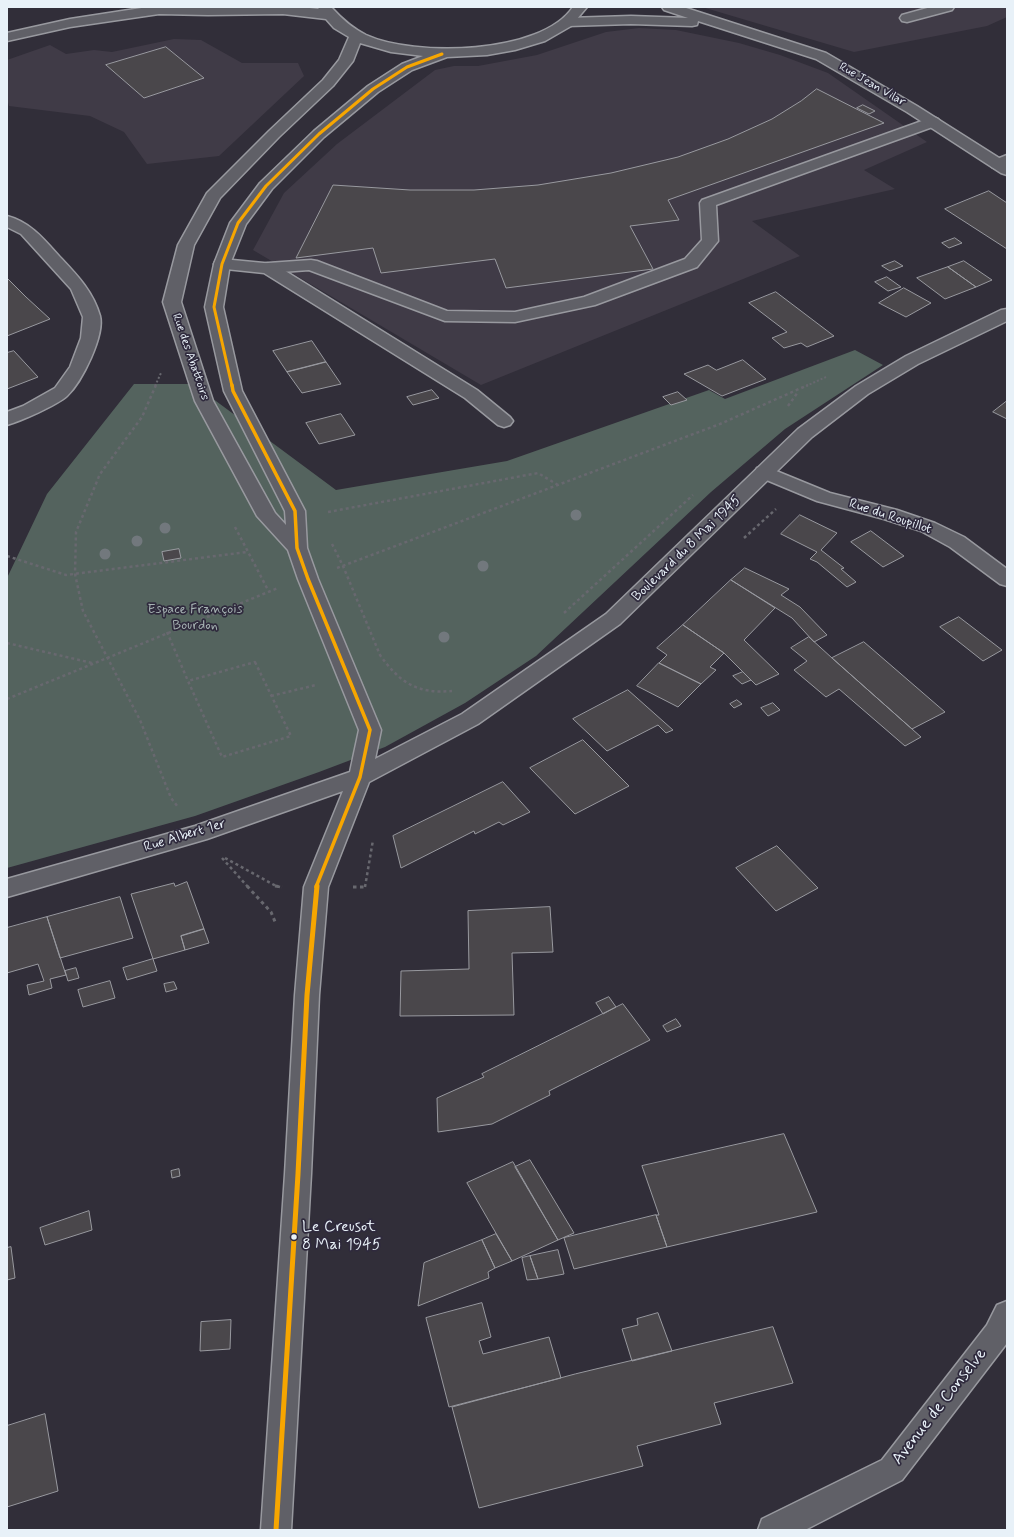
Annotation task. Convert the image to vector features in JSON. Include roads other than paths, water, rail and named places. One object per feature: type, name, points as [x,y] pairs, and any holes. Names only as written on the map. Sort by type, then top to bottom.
[{"type":"main road","points":[[7,37],[70,23],[169,8],[208,11],[271,9],[312,12],[326,11],[332,20],[356,36],[397,49],[442,54],[497,50],[537,40],[568,22],[580,7]]},
{"type":"main road","points":[[669,7],[725,24]]},
{"type":"main road","points":[[907,18],[947,7]]},
{"type":"main road","points":[[568,22],[631,20],[725,24]]},
{"type":"main road","name":"Rue Jean Vilar","points":[[725,24],[821,56],[1004,164]]},
{"type":"main road","name":"Rue des Abattoirs","points":[[297,548],[267,516],[204,401],[177,322],[172,302],[186,245],[213,196],[274,134],[328,83],[346,61],[356,36]]},
{"type":"main road","points":[[276,1530],[298,1174],[307,994],[316,887],[360,777],[370,730],[308,579],[297,548],[295,511],[233,391],[214,307],[222,264],[238,223],[266,186],[319,134],[373,89],[407,67],[442,54]]},
{"type":"main road","points":[[222,264],[268,268],[311,264],[445,316],[515,317],[589,301],[691,263],[710,241],[708,203],[933,122]]},
{"type":"main road","points":[[7,221],[27,231],[79,287],[92,317],[90,338],[79,367],[61,392],[29,410],[7,418]]},
{"type":"main road","points":[[268,268],[471,394],[504,421]]},
{"type":"main road","name":"Boulevard du 8 Mai 1945","points":[[360,777],[470,719],[614,619],[805,433],[862,390],[912,360],[1007,314]]},
{"type":"main road","name":"Rue du Roupillot","points":[[764,472],[824,497],[890,514],[928,527],[957,542],[1007,579]]},
{"type":"main road","name":"Rue Albert 1er","points":[[7,888],[199,833],[360,777]]},
{"type":"main road","name":"Avenue de Conselve","points":[[774,1530],[892,1470],[998,1334],[1007,1314]]},
{"type":"place","name":"Le Creusot 8 Mai 1945","points":[[294,1237]]},
{"type":"park label","name":"Espace François Bourdon","points":[[195,618]]}]
